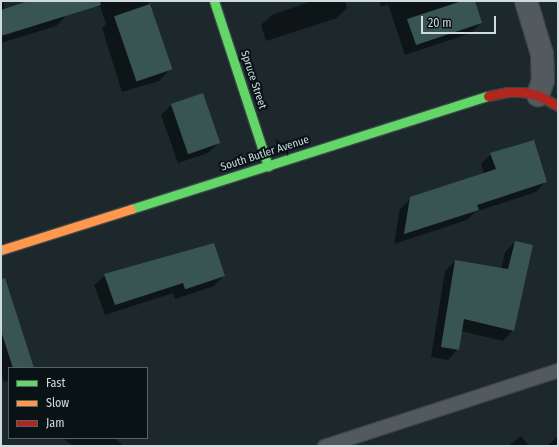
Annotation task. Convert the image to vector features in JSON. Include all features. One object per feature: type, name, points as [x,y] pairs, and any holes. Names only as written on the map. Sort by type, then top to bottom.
[{"type":"street","name":"Spruce Street","points":[[214,1],[268,166]]},
{"type":"street","points":[[526,1],[542,54],[543,80],[538,95],[558,106]]},
{"type":"street","name":"South Butler Avenue","points":[[1,250],[486,97],[507,92],[522,92],[538,95]]},
{"type":"lane","points":[[324,446],[558,370]]},
{"type":"building","points":[[28,1],[100,1],[101,5],[1,36],[1,10]]},
{"type":"building","points":[[462,1],[475,1],[482,23],[416,45],[407,19]]},
{"type":"building","points":[[150,4],[172,69],[137,82],[114,16]]},
{"type":"building","points":[[203,93],[220,143],[188,154],[171,104]]},
{"type":"building","points":[[534,140],[547,182],[477,205],[479,210],[404,234],[410,197],[496,169],[490,153]]},
{"type":"building","points":[[515,241],[533,245],[514,331],[464,319],[459,350],[441,347],[455,260],[508,269]]},
{"type":"building","points":[[214,243],[225,276],[186,289],[183,283],[115,305],[104,274]]},
{"type":"building","points":[[5,278],[34,367],[13,367],[1,331],[1,279]]},
{"type":"traffic: fast","points":[[214,1],[268,166]]},
{"type":"traffic: fast","points":[[131,209],[488,96]]},
{"type":"traffic: slow","points":[[1,250],[131,209]]},
{"type":"traffic: jam","points":[[488,96],[507,92],[522,92],[538,95],[558,106]]}]
